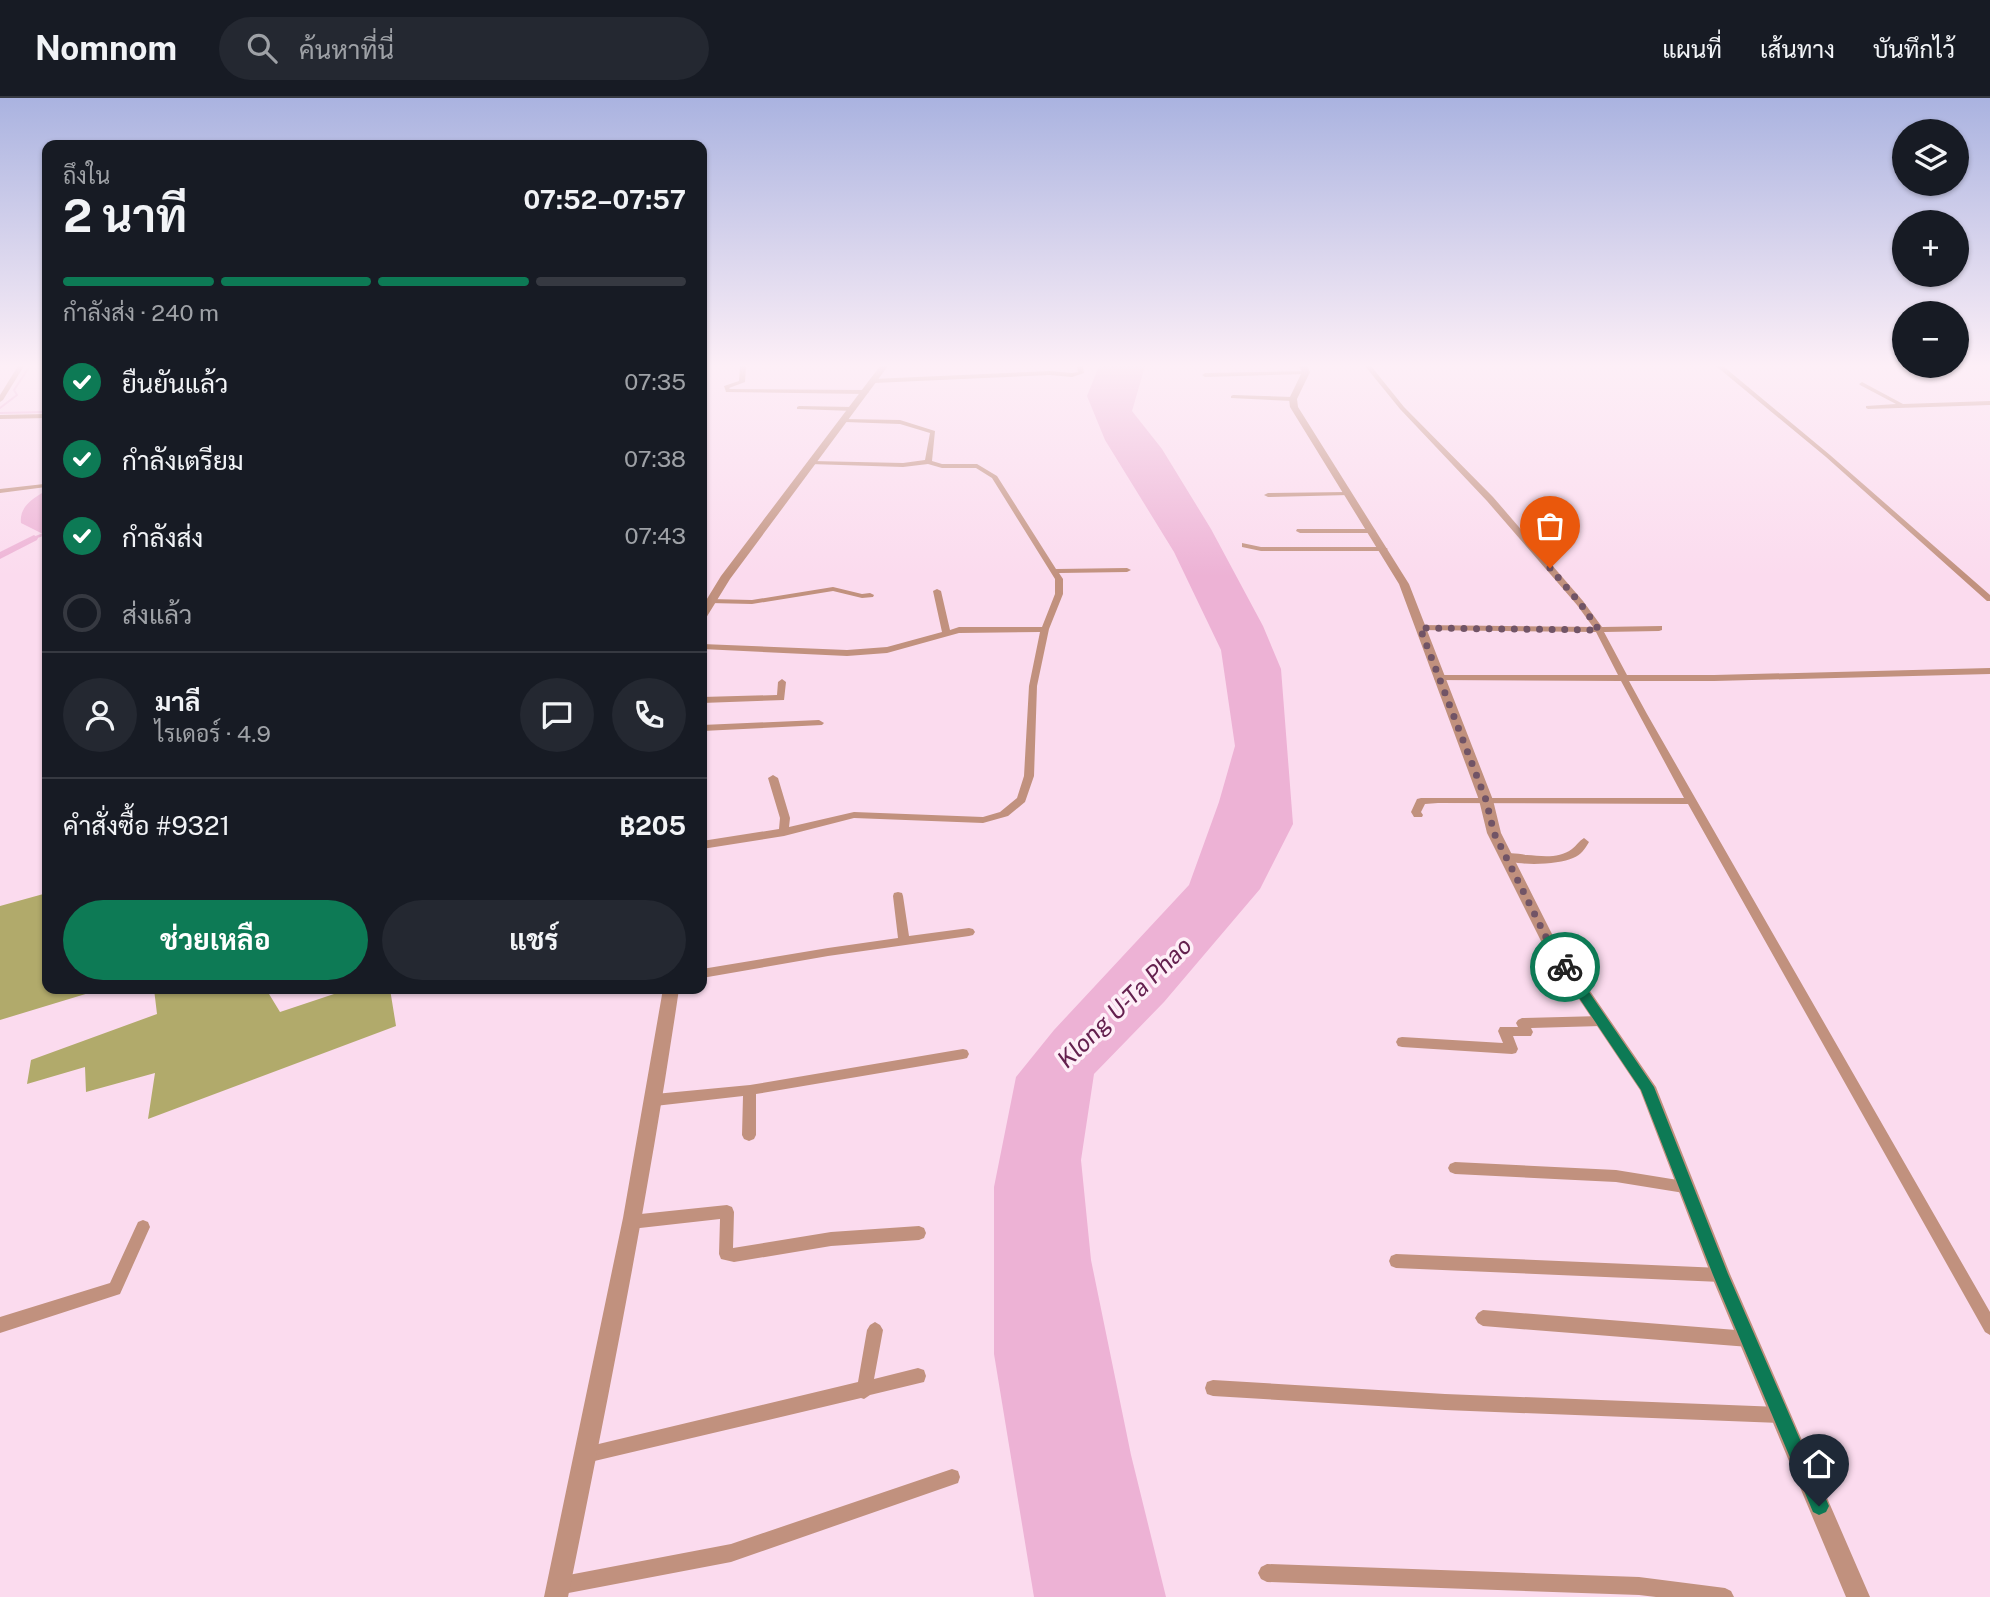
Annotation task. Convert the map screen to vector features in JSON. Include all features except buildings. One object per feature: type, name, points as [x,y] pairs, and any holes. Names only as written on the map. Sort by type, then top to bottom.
[{"type":"street","points":[[707,607],[832,436]]},
{"type":"street","points":[[928,462],[932,436]]},
{"type":"street","points":[[1311,436],[1404,584],[1486,800],[1494,833],[1549,943],[1647,1087],[1684,1186],[1858,1597]]},
{"type":"street","points":[[1429,436],[1490,499],[1580,603],[1599,630],[1692,801],[1990,1327]]},
{"type":"street","points":[[1802,436],[1990,599]]},
{"type":"street","points":[[707,844],[854,815],[974,821],[1004,814],[1021,800],[1029,776],[1033,686],[1045,629],[1059,594],[1059,579],[995,477],[977,467],[942,466],[928,462],[904,465],[811,463]]},
{"type":"street","points":[[0,491],[42,486]]},
{"type":"street","points":[[1268,495],[1347,495]]},
{"type":"street","points":[[1300,531],[1372,531]]},
{"type":"street","points":[[1245,545],[1261,549],[1384,549]]},
{"type":"street","points":[[1055,571],[1127,570]]},
{"type":"street","points":[[710,601],[752,602],[833,589],[862,596],[870,595]]},
{"type":"street","points":[[937,591],[947,634]]},
{"type":"street","points":[[1420,628],[1659,628]]},
{"type":"street","points":[[707,647],[847,653],[887,650],[959,630],[1045,629]]},
{"type":"street","points":[[1438,678],[1624,679],[1990,671]]},
{"type":"street","points":[[707,700],[781,698],[782,682]]},
{"type":"street","points":[[707,728],[819,723]]},
{"type":"street","points":[[773,778],[785,818],[784,831]]},
{"type":"street","points":[[1418,816],[1416,812],[1420,801],[1692,801]]},
{"type":"street","points":[[1505,857],[1569,857],[1580,851],[1584,842]]},
{"type":"street","points":[[898,896],[904,941]]},
{"type":"street","points":[[707,973],[969,932]]},
{"type":"street","points":[[670,994],[631,1222],[557,1591],[731,1553],[952,1477]]},
{"type":"street","points":[[1402,1042],[1512,1048],[1504,1031],[1527,1031],[1522,1023],[1601,1021]]},
{"type":"street","points":[[654,1100],[750,1090],[963,1054]]},
{"type":"street","points":[[749,1135],[750,1090]]},
{"type":"street","points":[[1455,1168],[1616,1176],[1684,1186]]},
{"type":"street","points":[[631,1222],[727,1212],[724,1248],[726,1254],[734,1255],[831,1239],[919,1233]]},
{"type":"street","points":[[0,1325],[116,1289],[143,1227]]},
{"type":"street","points":[[1396,1261],[1721,1275]]},
{"type":"street","points":[[1483,1318],[1749,1339]]},
{"type":"street","points":[[864,1391],[875,1330]]},
{"type":"street","points":[[586,1455],[918,1376]]},
{"type":"street","points":[[1213,1388],[1445,1402],[1781,1415]]},
{"type":"street","points":[[1267,1573],[1639,1586],[1725,1597]]},
{"type":"shaded area","points":[[42,894],[42,994],[86,994],[0,1020],[0,906]]},
{"type":"shaded area","points":[[155,994],[269,994],[280,1012],[334,994],[391,994],[396,1026],[148,1119],[155,1073],[86,1092],[85,1067],[27,1084],[31,1060],[157,1014]]},
{"type":"water","name":"Klong U-Ta Phao","points":[[1103,436],[1152,436],[1211,529],[1263,626],[1281,669],[1293,824],[1260,889],[1164,1002],[1094,1074],[1081,1160],[1091,1260],[1131,1455],[1166,1597],[1034,1597],[994,1354],[994,1187],[1016,1077],[1054,1030],[1189,885],[1219,802],[1235,746],[1221,650],[1174,552]]},
{"type":"water","points":[[42,493],[42,534],[21,523],[22,512]]},
{"type":"waterway","points":[[34,538],[42,535]]},
{"type":"waterway","points":[[0,556],[34,538]]},
{"type":"way so far","points":[[1550,568],[1599,630],[1420,628],[1486,800],[1494,833],[1549,943],[1565,967]]},
{"type":"route","points":[[1565,967],[1647,1087],[1684,1186],[1819,1506]]}]
